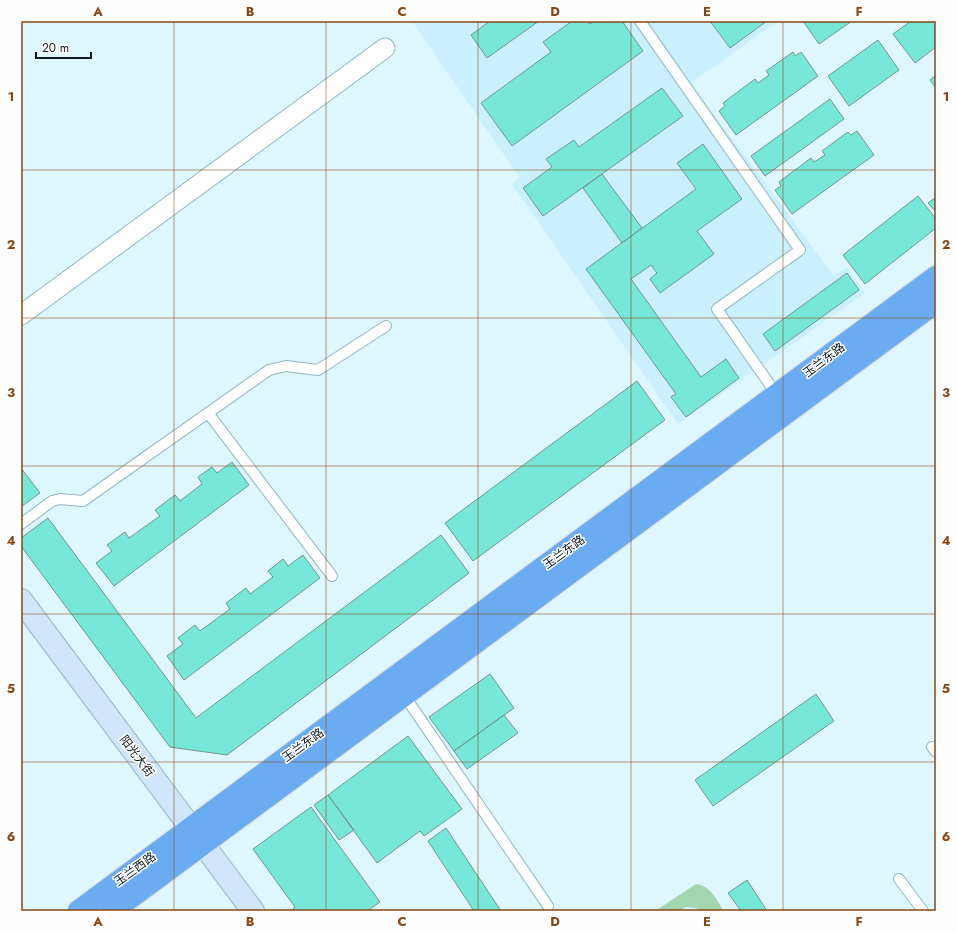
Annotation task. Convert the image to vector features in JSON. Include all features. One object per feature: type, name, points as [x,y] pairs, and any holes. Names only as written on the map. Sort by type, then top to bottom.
[{"type":"highway","name":"玉兰东路","points":[[197,836],[777,395],[936,277]]},
{"type":"highway","name":"玉兰东路","points":[[197,836],[404,695],[936,302]]},
{"type":"highway","name":"玉兰西路","points":[[79,911],[197,836]]},
{"type":"highway","name":"玉兰西路","points":[[112,911],[197,836]]},
{"type":"street","points":[[21,315],[385,48]]},
{"type":"street","name":"阳光大街","points":[[23,606],[253,911]]},
{"type":"lane","points":[[640,21],[800,250],[717,309],[777,395]]},
{"type":"lane","points":[[21,524],[52,501],[60,499],[83,501],[269,370],[286,366],[318,370],[386,326]]},
{"type":"lane","points":[[208,413],[332,576]]},
{"type":"lane","points":[[404,695],[548,906]]},
{"type":"lane","points":[[899,879],[923,911]]},
{"type":"shaded area","points":[[412,21],[778,21],[691,83],[834,276],[847,267],[865,293],[678,424],[512,184],[520,178]]},
{"type":"green space","points":[[696,884],[706,887],[716,898],[724,911],[704,911],[686,907],[680,911],[655,911]]},
{"type":"building","points":[[490,21],[539,21],[487,58],[471,35]]},
{"type":"building","points":[[572,21],[588,21],[590,24],[594,21],[622,21],[643,51],[512,146],[481,103],[551,52],[543,42]]},
{"type":"building","points":[[710,21],[767,21],[730,48]]},
{"type":"building","points":[[803,21],[852,21],[819,44]]},
{"type":"building","points":[[911,21],[934,21],[936,23],[936,47],[915,63],[893,34]]},
{"type":"building","points":[[878,40],[899,70],[849,106],[828,76]]},
{"type":"building","points":[[793,52],[795,56],[801,52],[818,76],[736,135],[719,111],[725,106],[723,103],[755,79],[758,83],[769,75],[766,71]]},
{"type":"building","points":[[936,75],[936,88],[930,80]]},
{"type":"building","points":[[662,88],[683,116],[543,216],[523,188],[552,167],[546,159],[574,140],[579,147]]},
{"type":"building","points":[[830,99],[844,119],[765,176],[751,156]]},
{"type":"building","points":[[857,131],[874,155],[792,214],[775,190],[781,186],[779,182],[811,158],[814,162],[825,155],[822,151],[848,132],[851,135]]},
{"type":"building","points":[[703,144],[742,199],[697,231],[714,254],[660,293],[650,279],[657,273],[651,265],[631,279],[701,377],[726,359],[739,378],[686,417],[671,397],[676,394],[586,269],[696,189],[677,163]]},
{"type":"building","points":[[602,174],[642,228],[622,243],[583,188]]},
{"type":"building","points":[[918,196],[936,219],[936,228],[865,284],[843,255]]},
{"type":"building","points":[[936,197],[936,212],[928,203]]},
{"type":"building","points":[[847,273],[859,290],[775,351],[763,334]]},
{"type":"building","points":[[637,381],[665,420],[473,561],[445,523]]},
{"type":"building","points":[[232,462],[249,485],[114,586],[96,563],[112,551],[107,545],[125,532],[129,538],[160,516],[155,510],[175,495],[180,501],[202,484],[198,477],[212,467],[217,473]]},
{"type":"building","points":[[21,468],[40,493],[21,507]]},
{"type":"building","points":[[48,518],[196,718],[441,535],[469,573],[227,755],[170,747],[21,546],[21,538]]},
{"type":"building","points":[[303,555],[320,578],[184,680],[167,656],[183,644],[178,638],[195,625],[200,631],[230,609],[226,603],[246,588],[250,594],[273,577],[268,571],[283,559],[288,566]]},
{"type":"building","points":[[490,674],[514,708],[454,751],[429,717]]},
{"type":"building","points":[[816,694],[834,721],[713,806],[695,780]]},
{"type":"building","points":[[504,715],[518,733],[467,769],[454,751]]},
{"type":"building","points":[[408,736],[462,809],[424,836],[420,831],[377,863],[328,795]]},
{"type":"building","points":[[328,795],[354,830],[339,840],[314,805]]},
{"type":"building","points":[[311,807],[380,902],[367,911],[291,911],[295,907],[253,849]]},
{"type":"building","points":[[446,828],[501,911],[474,911],[428,841]]},
{"type":"building","points":[[747,880],[767,911],[741,911],[728,893]]}]
